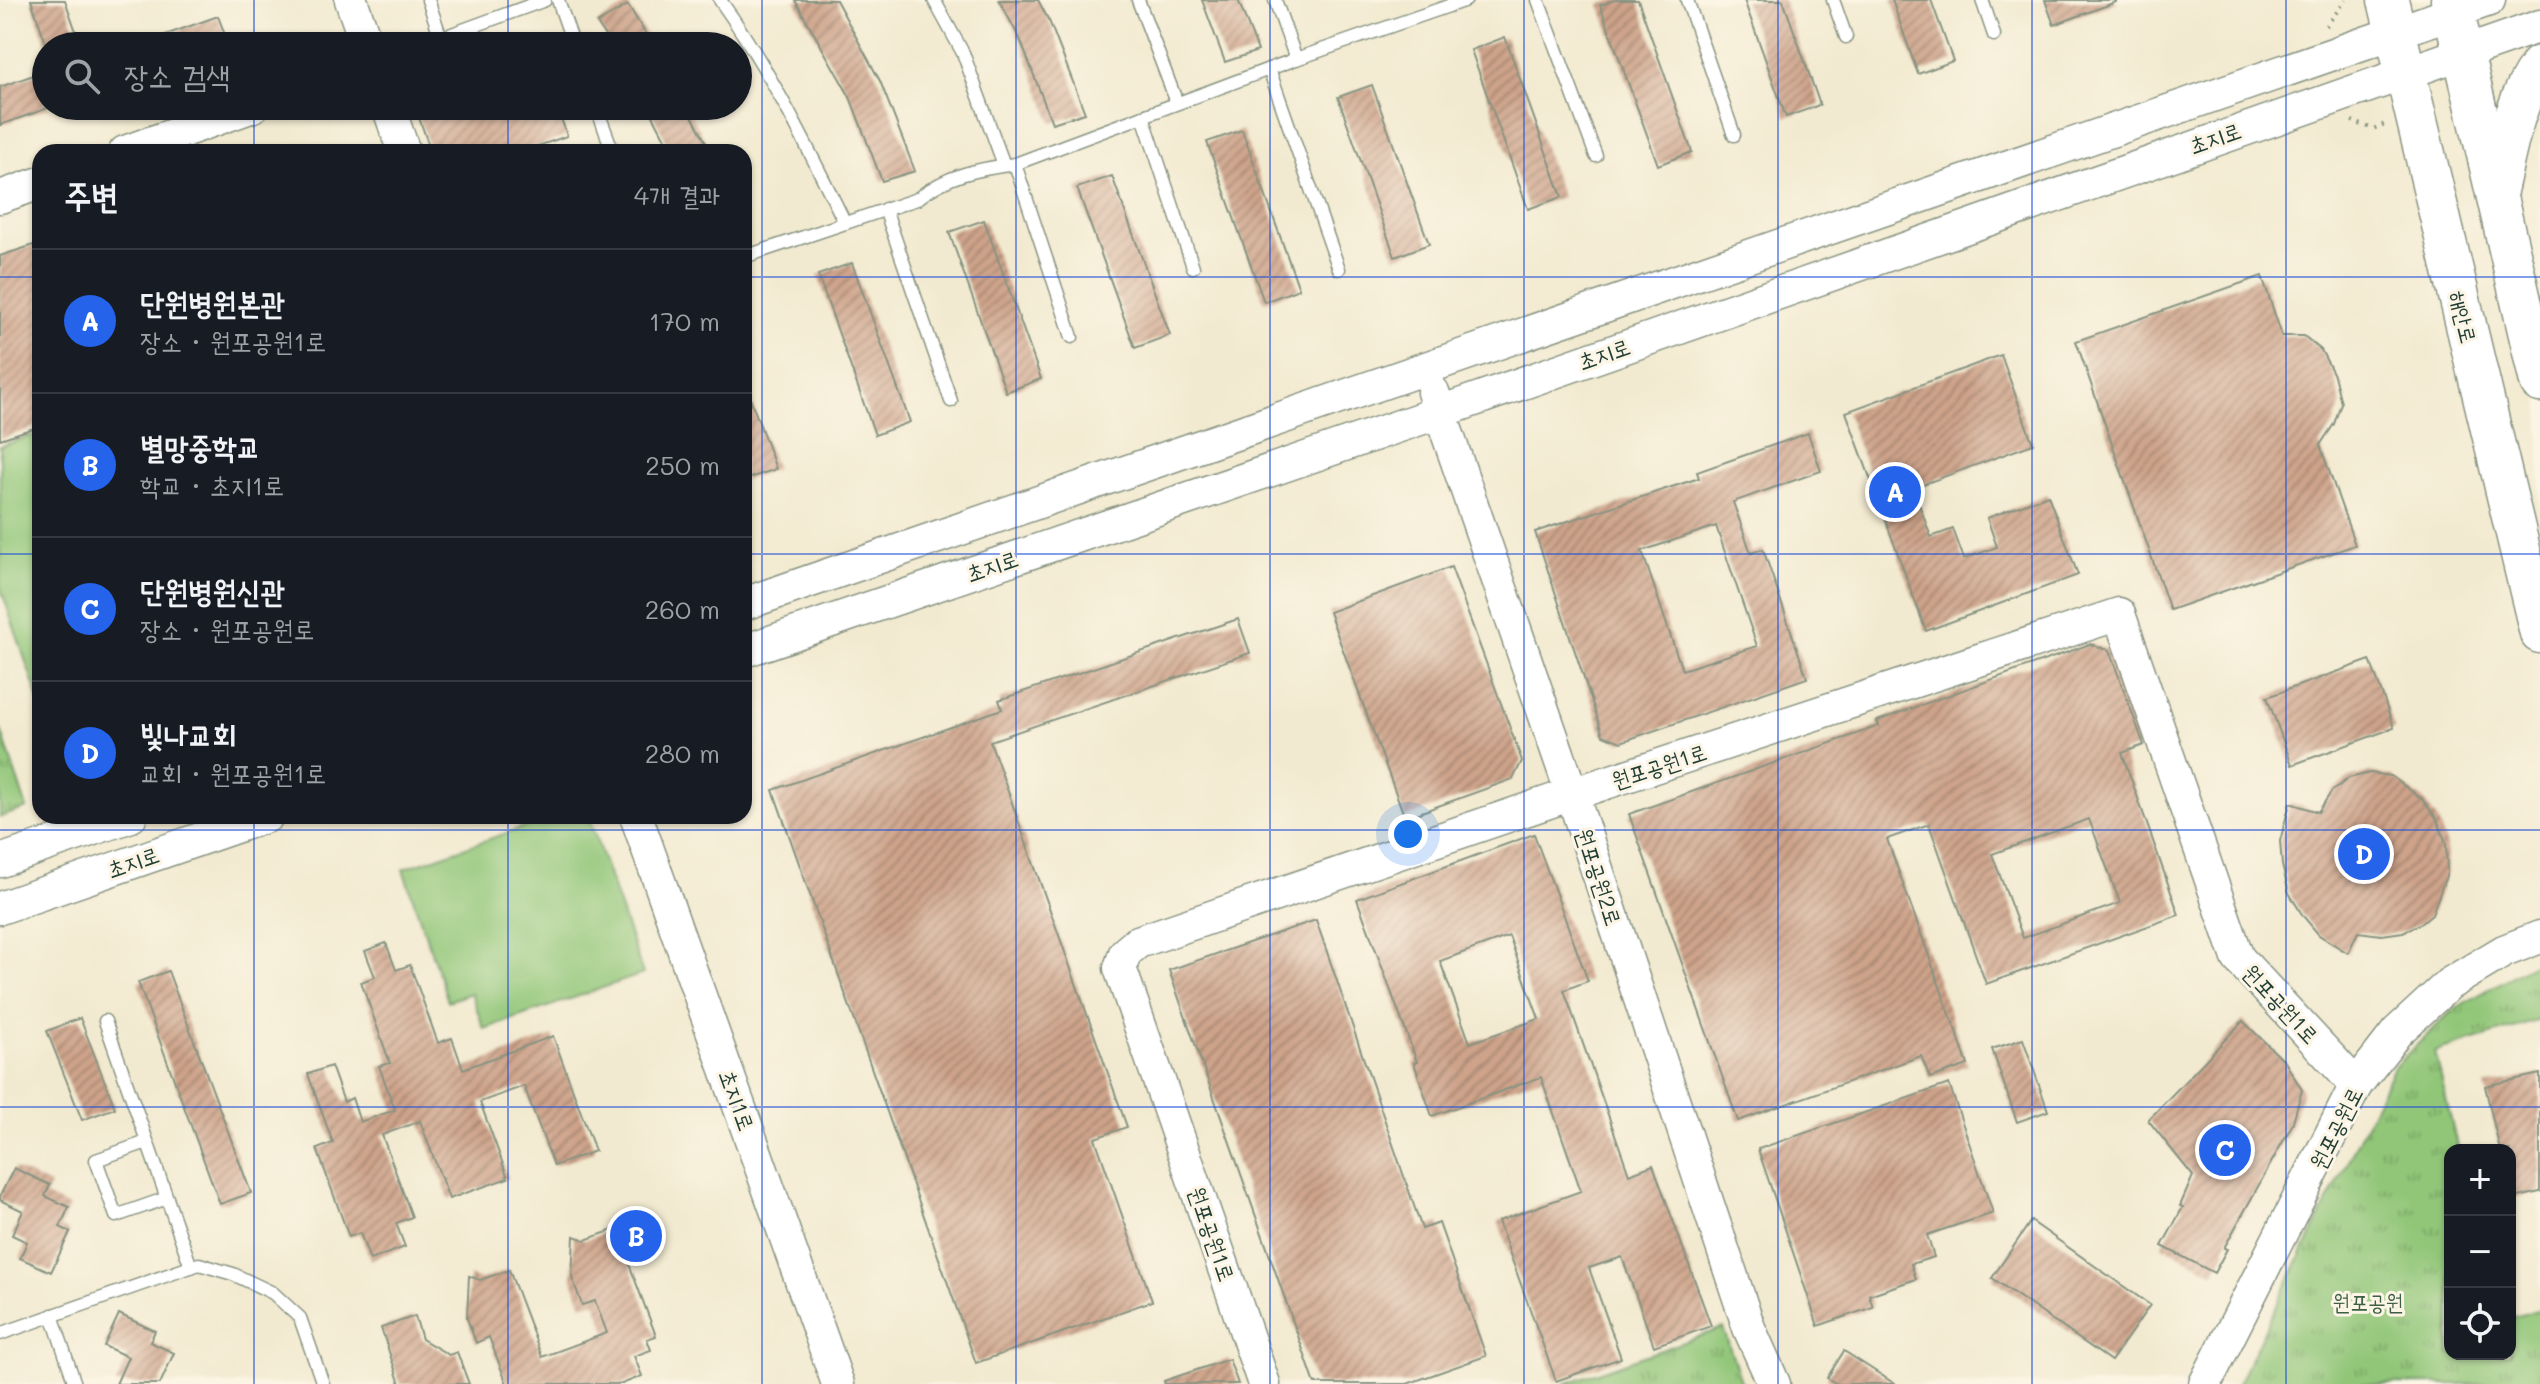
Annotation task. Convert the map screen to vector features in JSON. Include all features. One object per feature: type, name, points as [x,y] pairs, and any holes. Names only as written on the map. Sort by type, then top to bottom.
[{"type":"main road","points":[[2465,4],[2463,52],[2540,382]]},
{"type":"main road","name":"해안로","points":[[2392,15],[2540,633]]},
{"type":"main road","points":[[2496,194],[2517,107],[2526,84],[2540,66]]},
{"type":"street","points":[[351,0],[362,32]]},
{"type":"street","name":"초지로","points":[[752,601],[1425,370],[2392,15],[2465,4]]},
{"type":"street","name":"초지로","points":[[752,648],[1440,412],[2540,26]]},
{"type":"street","points":[[147,144],[214,120]]},
{"type":"street","points":[[393,120],[401,144]]},
{"type":"street","points":[[0,197],[32,186]]},
{"type":"street","name":"원포공원2로","points":[[1425,370],[1572,794],[1749,1328],[1774,1384]]},
{"type":"street","name":"원포공원1로","points":[[1264,1384],[1120,968],[1125,953],[1138,942],[1572,794],[2119,614],[2238,958],[2356,1085]]},
{"type":"street","name":"초지로","points":[[0,861],[108,824]]},
{"type":"street","name":"초지로","points":[[0,908],[244,824]]},
{"type":"street","name":"초지1로","points":[[639,824],[838,1384]]},
{"type":"street","name":"원포공원로","points":[[2205,1384],[2356,1085],[2397,1032],[2449,984],[2504,951],[2540,937]]},
{"type":"lane","points":[[428,0],[439,32]]},
{"type":"lane","points":[[457,32],[545,0]]},
{"type":"lane","points":[[558,0],[569,32]]},
{"type":"lane","points":[[720,0],[741,32]]},
{"type":"lane","points":[[934,0],[963,53],[1009,165],[1072,337]]},
{"type":"lane","points":[[1138,0],[1177,103]]},
{"type":"lane","points":[[1275,0],[1296,59]]},
{"type":"lane","points":[[1538,0],[1596,156]]},
{"type":"lane","points":[[1687,0],[1734,135]]},
{"type":"lane","points":[[1833,0],[1846,37]]},
{"type":"lane","points":[[1982,0],[1994,35]]},
{"type":"lane","points":[[752,254],[917,199],[930,187],[953,176],[980,168],[1009,165],[1462,1]]},
{"type":"lane","points":[[752,49],[799,128],[845,223]]},
{"type":"lane","points":[[1269,69],[1339,269]]},
{"type":"lane","points":[[1143,116],[1193,267]]},
{"type":"lane","points":[[601,120],[610,144]]},
{"type":"lane","points":[[885,209],[951,401]]},
{"type":"lane","points":[[105,1021],[191,1267]]},
{"type":"lane","points":[[147,1142],[96,1160],[116,1216],[167,1198]]},
{"type":"lane","points":[[0,1334],[199,1264],[233,1274],[273,1293],[300,1318],[323,1384]]},
{"type":"lane","points":[[52,1315],[75,1384]]},
{"type":"green space","points":[[32,436],[32,680],[0,586],[0,446]]},
{"type":"green space","points":[[0,727],[27,808],[0,817]]},
{"type":"green space","points":[[532,824],[591,824],[643,974],[484,1029],[471,993],[448,1001],[403,869]]},
{"type":"green space","name":"원포공원","points":[[2540,962],[2540,1020],[2435,1052],[2457,1144],[2444,1144],[2444,1360],[2516,1360],[2516,1316],[2540,1309],[2540,1384],[2238,1384],[2394,1067],[2454,1009]]},
{"type":"green space","points":[[1723,1328],[1742,1384],[1564,1384]]},
{"type":"building","points":[[31,0],[65,0],[76,32],[42,32]]},
{"type":"building","points":[[795,0],[836,0],[880,81],[915,171],[882,181],[850,97]]},
{"type":"building","points":[[999,0],[1038,0],[1085,113],[1052,123],[1020,39]]},
{"type":"building","points":[[1202,0],[1238,0],[1258,51],[1225,62]]},
{"type":"building","points":[[1614,0],[1638,0],[1692,152],[1658,165],[1600,5]]},
{"type":"building","points":[[1744,0],[1783,0],[1820,105],[1786,117]]},
{"type":"building","points":[[1892,0],[1931,0],[1953,61],[1918,74]]},
{"type":"building","points":[[2045,0],[2116,0],[2116,2],[2054,25]]},
{"type":"building","points":[[628,5],[644,32],[602,32],[597,23]]},
{"type":"building","points":[[218,16],[224,32],[173,32]]},
{"type":"building","points":[[1505,37],[1562,197],[1528,209],[1471,50]]},
{"type":"building","points":[[32,76],[32,114],[0,125],[0,87]]},
{"type":"building","points":[[1372,85],[1429,244],[1395,257],[1338,97]]},
{"type":"building","points":[[420,120],[562,120],[567,136],[544,144],[428,144]]},
{"type":"building","points":[[655,120],[694,120],[707,144],[668,144]]},
{"type":"building","points":[[1242,130],[1299,289],[1264,302],[1207,142]]},
{"type":"building","points":[[1112,176],[1170,335],[1135,348],[1077,188]]},
{"type":"building","points":[[984,220],[1041,379],[1006,392],[949,232]]},
{"type":"building","points":[[32,246],[32,429],[0,439],[0,256]]},
{"type":"building","points":[[852,263],[910,422],[875,435],[818,275]]},
{"type":"building","points":[[2262,276],[2282,336],[2304,336],[2321,350],[2334,375],[2341,403],[2334,424],[2320,445],[2355,545],[2170,610],[2076,341]]},
{"type":"building","points":[[2001,355],[2033,444],[1913,488],[1931,537],[1953,529],[1964,559],[1997,547],[1987,518],[2048,495],[2078,575],[1926,631],[1846,412]]},
{"type":"building","points":[[752,403],[776,469],[752,477]]},
{"type":"building","points":[[1808,433],[1821,471],[1733,502],[1751,553],[1763,549],[1807,678],[1621,742],[1603,735],[1535,532],[1699,478],[1697,472]],"holes":[[[1716,526],[1757,646],[1682,670],[1642,551]]]},
{"type":"building","points":[[1451,567],[1522,761],[1513,779],[1405,818],[1329,612]]},
{"type":"building","points":[[1238,619],[1250,653],[990,741],[1127,1127],[1095,1138],[1152,1301],[976,1363],[773,790],[1002,709],[999,700]]},
{"type":"building","points":[[2090,644],[2109,650],[2144,745],[2122,753],[2179,915],[1986,984],[1929,824],[1887,839],[1968,1065],[1930,1078],[1921,1056],[1738,1121],[1629,814],[1879,726],[1877,721]],"holes":[[[2089,819],[2120,903],[2023,938],[1992,854]]]},
{"type":"building","points":[[2370,660],[2394,728],[2292,765],[2267,697]]},
{"type":"building","points":[[2370,773],[2391,776],[2422,799],[2437,819],[2446,843],[2447,873],[2432,914],[2420,924],[2403,932],[2382,935],[2358,932],[2348,953],[2319,935],[2289,893],[2280,841],[2290,803],[2318,812],[2332,791],[2349,778]]},
{"type":"building","points":[[1534,834],[1588,981],[1564,990],[1629,1174],[1653,1165],[1711,1326],[1654,1346],[1622,1257],[1589,1268],[1621,1358],[1556,1381],[1498,1221],[1581,1191],[1541,1077],[1432,1116],[1414,1063],[1417,1062],[1357,899]],"holes":[[[1509,936],[1539,1019],[1470,1043],[1440,961]]]},
{"type":"building","points":[[1316,920],[1422,1229],[1439,1223],[1486,1356],[1407,1384],[1315,1384],[1169,970]]},
{"type":"building","points":[[386,943],[396,970],[410,965],[438,1043],[452,1038],[463,1069],[553,1036],[595,1151],[554,1166],[524,1086],[480,1102],[508,1178],[449,1199],[420,1121],[382,1135],[412,1217],[396,1223],[405,1247],[370,1260],[360,1233],[349,1237],[317,1149],[333,1143],[308,1074],[331,1066],[344,1102],[352,1098],[360,1122],[395,1110],[379,1066],[390,1063],[361,982],[375,977],[365,951]]},
{"type":"building","points":[[168,971],[251,1193],[220,1204],[138,982]]},
{"type":"building","points":[[80,1018],[115,1108],[82,1120],[47,1031]]},
{"type":"building","points":[[2243,1021],[2285,1062],[2302,1090],[2292,1125],[2224,1248],[2227,1249],[2214,1273],[2162,1246],[2183,1207],[2180,1206],[2193,1176],[2148,1120]]},
{"type":"building","points":[[2023,1039],[2048,1111],[2017,1122],[1992,1049]]},
{"type":"building","points":[[2540,1074],[2540,1192],[2516,1198],[2516,1144],[2499,1144],[2485,1086]]},
{"type":"building","points":[[1949,1084],[1993,1213],[1927,1235],[1934,1257],[1911,1264],[1916,1279],[1869,1295],[1873,1307],[1818,1326],[1758,1149]]},
{"type":"building","points":[[14,1168],[50,1185],[45,1196],[69,1207],[60,1227],[70,1232],[51,1272],[20,1258],[27,1242],[12,1235],[23,1211],[0,1200]]},
{"type":"building","points":[[2031,1221],[2150,1305],[2111,1361],[1992,1278]]},
{"type":"building","points":[[616,1229],[656,1336],[647,1339],[651,1350],[634,1356],[642,1376],[622,1384],[507,1384],[489,1337],[476,1343],[467,1318],[469,1276],[480,1280],[509,1270],[542,1357],[607,1333],[595,1301],[582,1305],[572,1277],[574,1236],[585,1240]]},
{"type":"building","points":[[119,1314],[155,1331],[150,1342],[174,1353],[160,1384],[116,1384],[128,1357],[104,1346]]},
{"type":"building","points":[[415,1316],[422,1339],[449,1355],[457,1352],[469,1384],[400,1384],[381,1328]]},
{"type":"building","points":[[1844,1351],[1895,1384],[1837,1384],[1827,1378]]},
{"type":"building","points":[[1229,1359],[1238,1384],[1165,1384],[1164,1381]]},
{"type":"place","name":"단원병원본관","points":[[1895,492]]},
{"type":"place","name":"빛나교회","points":[[2364,854]]},
{"type":"place","name":"단원병원신관","points":[[2225,1150]]},
{"type":"place","name":"별망중학교","points":[[636,1236]]}]
